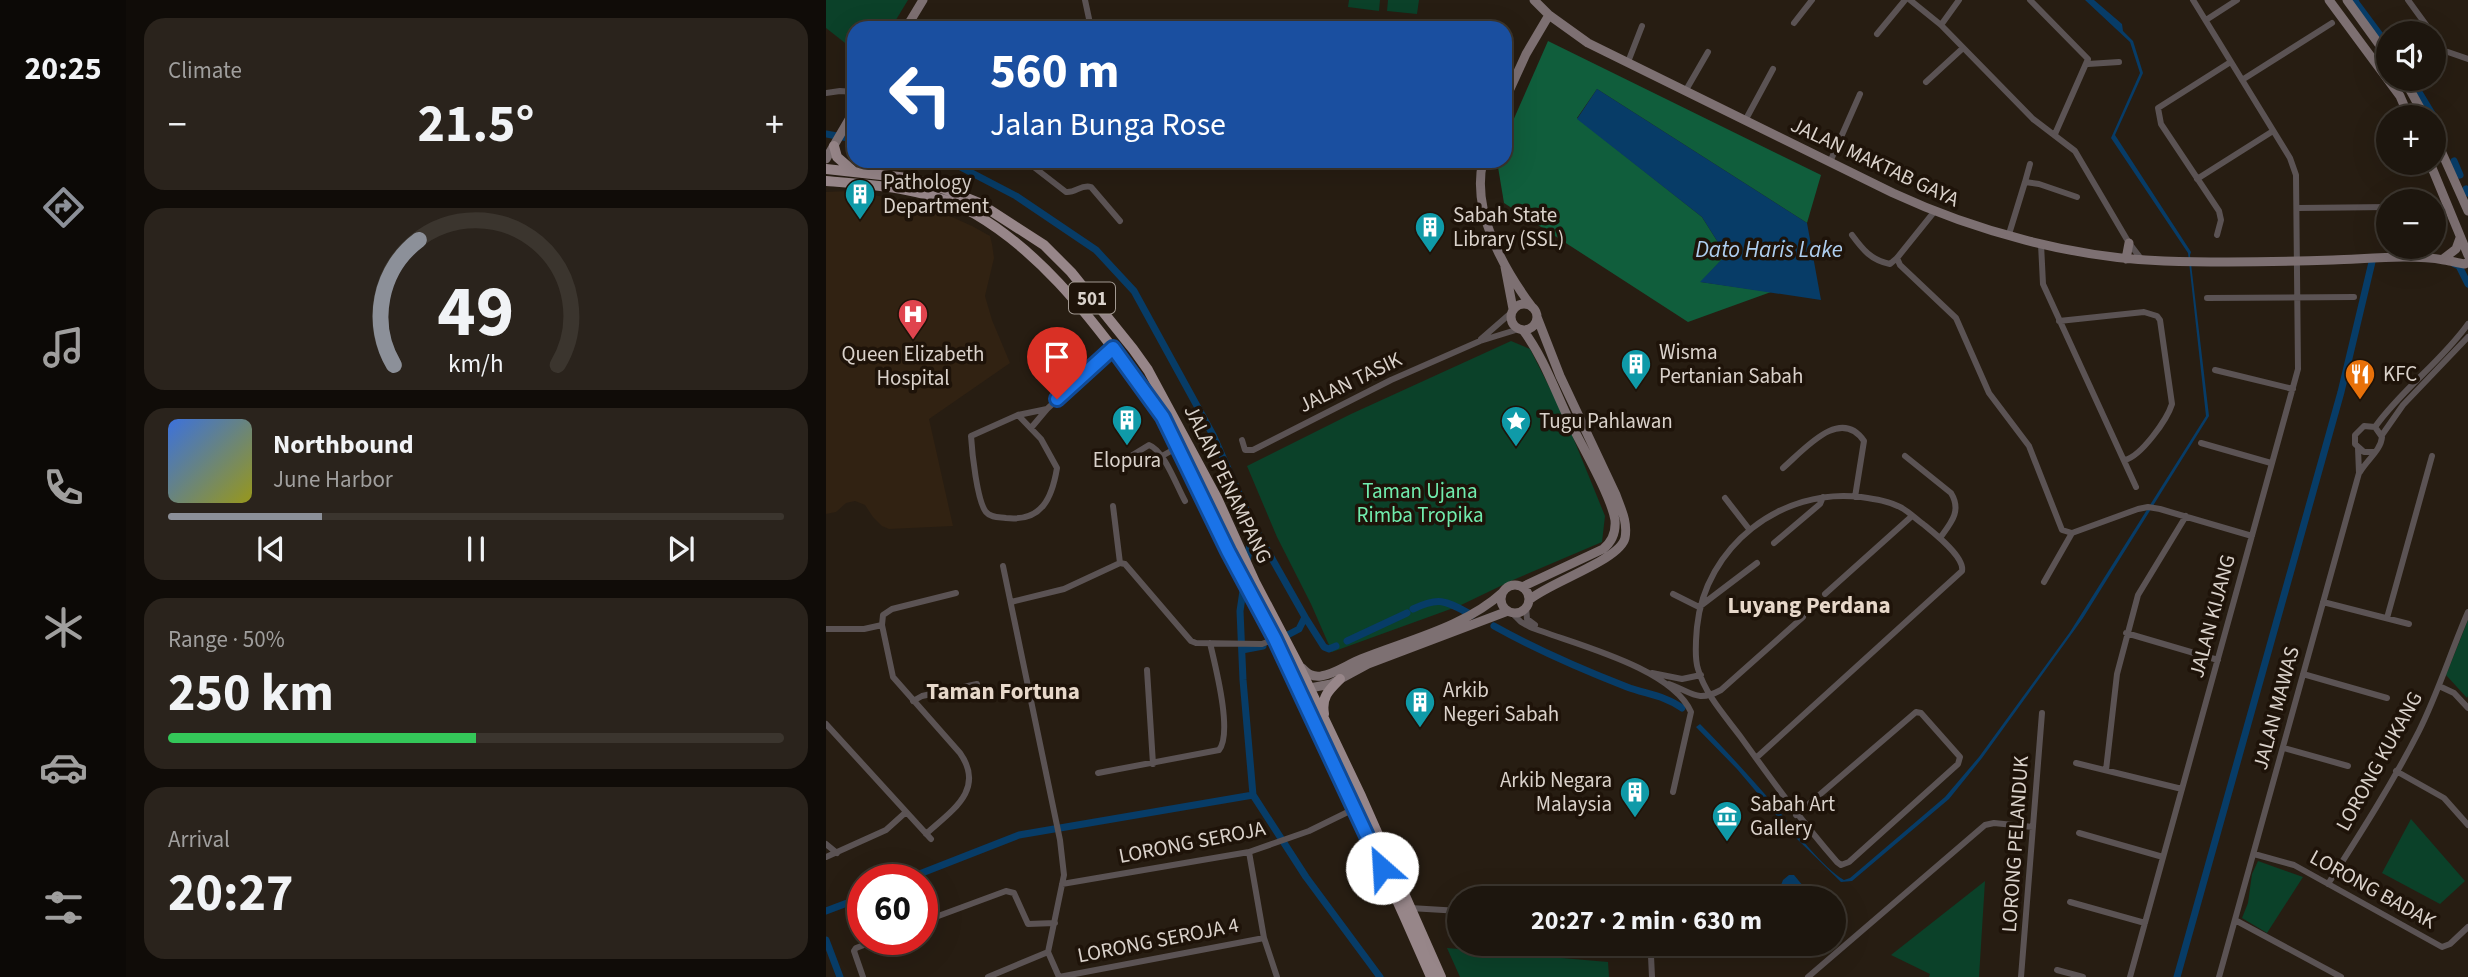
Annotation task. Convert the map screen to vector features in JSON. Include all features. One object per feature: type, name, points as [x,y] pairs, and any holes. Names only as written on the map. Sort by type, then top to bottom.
[{"type":"main road","points":[[830,149],[847,165]]},
{"type":"main road","points":[[850,168],[855,172]]},
{"type":"main road","name":"JALAN PENAMPANG","points":[[826,169],[908,178],[932,184],[979,203],[1044,245],[1071,271],[1117,329],[1148,370],[1206,476],[1278,635],[1293,679],[1410,908],[1441,977]]},
{"type":"main road","name":"JALAN PENAMPANG","points":[[826,181],[902,189],[973,213],[1018,244],[1052,275],[1113,348],[1163,417],[1236,567],[1296,661],[1310,688],[1431,977]]},
{"type":"main road","points":[[973,213],[974,206],[979,203]]},
{"type":"main road","points":[[1113,348],[1117,329]]},
{"type":"main road","points":[[1293,679],[1310,688]]},
{"type":"main road","points":[[1326,723],[1323,699],[1340,679]]},
{"type":"main road","points":[[1392,887],[1410,908],[1407,921]]},
{"type":"street","points":[[912,21],[923,0]]},
{"type":"street","points":[[1085,0],[1090,21]]},
{"type":"street","name":"JALAN MAKTAB GAYA","points":[[1534,0],[1549,15],[1588,43],[1830,163],[1934,212],[2041,244],[2143,260],[2297,261],[2384,258],[2444,260],[2465,264],[2468,262]]},
{"type":"street","points":[[1794,23],[1812,0]]},
{"type":"street","points":[[1877,34],[1907,0],[1941,25],[2033,119],[2075,151],[2129,243],[2143,260]]},
{"type":"street","points":[[1941,25],[1959,0]]},
{"type":"street","points":[[2030,0],[2088,59],[2055,134]]},
{"type":"street","name":"JALAN KIJANG","points":[[2130,977],[2298,369],[2296,175],[2290,158],[2193,0]]},
{"type":"street","points":[[2206,20],[2237,0]]},
{"type":"street","points":[[2329,0],[2404,105]]},
{"type":"street","points":[[2343,20],[2341,9],[2345,0],[2376,41]]},
{"type":"street","points":[[2408,0],[2423,21]]},
{"type":"street","points":[[1512,85],[1549,15]]},
{"type":"street","points":[[2242,80],[2332,23]]},
{"type":"street","points":[[1628,62],[1642,26]]},
{"type":"street","points":[[1926,82],[1964,48]]},
{"type":"street","points":[[2446,51],[2468,59]]},
{"type":"street","points":[[1686,90],[1708,52]]},
{"type":"street","points":[[2088,64],[2119,62]]},
{"type":"street","points":[[2217,235],[2221,220],[2219,211],[2161,124],[2158,108],[2230,63]]},
{"type":"street","points":[[1746,120],[1773,69]]},
{"type":"street","points":[[826,93],[847,92]]},
{"type":"street","points":[[1830,163],[1860,94]]},
{"type":"street","points":[[826,159],[847,122]]},
{"type":"street","points":[[2197,179],[2273,131]]},
{"type":"street","points":[[2446,162],[2467,208]]},
{"type":"street","points":[[2009,234],[2030,164]]},
{"type":"street","points":[[1035,168],[1066,192],[1073,192],[1085,186],[1091,187],[1120,221]]},
{"type":"street","points":[[1482,168],[1480,191],[1505,265],[1512,322],[1521,329],[1540,357],[1612,510],[1615,527],[1610,542],[1603,549],[1522,587]]},
{"type":"street","points":[[2435,175],[2468,255]]},
{"type":"street","points":[[2025,182],[2077,197]]},
{"type":"street","points":[[2298,208],[2376,207]]},
{"type":"street","points":[[1852,235],[1874,260],[1890,264],[1934,212]]},
{"type":"street","points":[[2444,260],[2456,248],[2460,238]]},
{"type":"street","points":[[2126,259],[2129,243]]},
{"type":"street","points":[[2041,244],[2043,284],[2136,487]]},
{"type":"street","points":[[1897,258],[1904,271],[1956,318],[1989,393],[2029,446],[2062,530],[2072,533]]},
{"type":"street","points":[[1310,688],[1324,686],[1368,664],[1510,612],[1520,612],[1550,586],[1613,554],[1622,545],[1626,530],[1616,495],[1560,376],[1537,317],[1505,265]]},
{"type":"street","points":[[2207,298],[2354,297]]},
{"type":"street","points":[[1512,310],[1523,304],[1532,307]]},
{"type":"street","name":"JALAN TASIK","points":[[1480,341],[1512,310]]},
{"type":"street","points":[[2059,321],[2144,312],[2157,316],[2160,320],[2172,404],[2169,413],[2134,457],[2125,460]]},
{"type":"street","points":[[1521,329],[1534,326],[1537,317]]},
{"type":"street","points":[[2375,427],[2390,407],[2468,324]]},
{"type":"street","name":"JALAN TASIK","points":[[1242,440],[1245,450],[1253,450],[1391,380],[1480,341],[1521,329]]},
{"type":"street","points":[[2360,473],[2382,443],[2382,435],[2403,405],[2468,337]]},
{"type":"street","points":[[1031,428],[1047,409],[1113,348]]},
{"type":"street","points":[[2215,370],[2293,389]]},
{"type":"street","points":[[1018,415],[1041,439],[1057,468],[1052,491],[1041,509],[1029,517],[992,517],[984,510],[980,495],[971,436],[1018,415],[1047,409]]},
{"type":"street","points":[[2375,452],[2367,453],[2358,448],[2354,439],[2357,431],[2364,426],[2375,427],[2382,435]]},
{"type":"street","points":[[1783,468],[1829,429],[1845,427],[1857,431],[1864,441],[1855,497]]},
{"type":"street","points":[[2201,443],[2272,463]]},
{"type":"street","points":[[1131,456],[1151,445],[1162,456],[1185,501]]},
{"type":"street","points":[[1162,456],[1178,447]]},
{"type":"street","name":"JALAN MAWAS","points":[[2219,977],[2360,473],[2358,448]]},
{"type":"street","points":[[1905,456],[1955,498],[1955,516],[1940,538]]},
{"type":"street","points":[[2387,618],[2432,456]]},
{"type":"street","points":[[1756,758],[1959,574],[1963,567],[1961,562],[1940,538],[1902,508],[1882,500],[1823,496],[1782,509],[1749,529],[1729,549],[1699,607],[1696,632],[1699,672],[1710,696],[1796,814],[1841,865],[1849,862],[1958,764],[1959,757],[1919,711],[1796,814]]},
{"type":"street","points":[[1774,543],[1820,504],[1823,496]]},
{"type":"street","points":[[1725,498],[1749,529]]},
{"type":"street","points":[[1113,506],[1120,563]]},
{"type":"street","points":[[2044,582],[2072,533],[2127,511],[2148,507],[2252,536]]},
{"type":"street","points":[[1825,594],[1912,516]]},
{"type":"street","points":[[2106,770],[2117,674],[2126,633],[2138,595],[2186,516]]},
{"type":"street","points":[[1011,601],[1064,589],[1120,563],[1130,567],[1191,641],[1262,644],[1278,635]]},
{"type":"street","points":[[1699,607],[1757,563]]},
{"type":"street","points":[[1003,566],[1058,819],[1064,875],[1048,952],[1059,977]]},
{"type":"street","points":[[1324,686],[1319,685],[1317,680],[1351,663],[1481,610],[1514,585],[1522,587],[1528,593],[1527,619],[1542,630]]},
{"type":"street","points":[[1503,592],[1501,601],[1521,622],[1650,673],[1699,698],[1721,690],[1803,617]]},
{"type":"street","points":[[826,723],[928,836],[966,796],[970,779],[964,758],[893,677],[882,625],[883,615],[892,609],[956,593]]},
{"type":"street","points":[[1673,594],[1699,607]]},
{"type":"street","points":[[2323,601],[2409,624]]},
{"type":"street","name":"LORONG KUKANG","points":[[2328,884],[2419,732],[2468,612]]},
{"type":"street","points":[[826,629],[864,629],[882,625]]},
{"type":"street","points":[[2126,633],[2218,660]]},
{"type":"street","points":[[1098,773],[1153,764],[1223,747],[1220,684],[1210,643]]},
{"type":"street","points":[[1296,661],[1308,674],[1317,677],[1329,674]]},
{"type":"street","points":[[1147,670],[1153,764]]},
{"type":"street","points":[[1650,673],[1682,679],[1699,672]]},
{"type":"street","points":[[2303,674],[2387,698]]},
{"type":"street","points":[[1664,682],[1679,695],[1691,712],[1673,792]]},
{"type":"street","points":[[913,701],[922,696],[976,684]]},
{"type":"street","points":[[2439,686],[2454,693],[2468,708]]},
{"type":"street","name":"LORONG PELANDUK","points":[[2021,977],[2042,713]]},
{"type":"street","points":[[2284,748],[2348,766]]},
{"type":"street","points":[[2076,762],[2182,789]]},
{"type":"street","points":[[2396,771],[2444,798],[2468,825]]},
{"type":"street","name":"LORONG SEROJA","points":[[1062,884],[1249,852],[1295,836],[1359,806]]},
{"type":"street","points":[[826,857],[886,830],[906,812]]},
{"type":"street","points":[[1811,976],[1985,825],[1994,823],[2033,827]]},
{"type":"street","points":[[2079,833],[2163,857]]},
{"type":"street","points":[[826,844],[838,853]]},
{"type":"street","points":[[1249,852],[1264,938],[1278,977]]},
{"type":"street","name":"LORONG BADAK","points":[[2254,854],[2294,865],[2442,947],[2450,944],[2468,927]]},
{"type":"street","points":[[938,916],[1010,891],[1014,892],[1028,924],[1055,923]]},
{"type":"street","points":[[2070,902],[2145,923]]},
{"type":"street","points":[[1410,908],[1447,910]]},
{"type":"street","points":[[2235,920],[2341,977]]},
{"type":"street","name":"LORONG SEROJA 4","points":[[1059,977],[1264,938]]},
{"type":"street","points":[[988,977],[1048,952]]},
{"type":"street","points":[[855,955],[863,977]]},
{"type":"street","points":[[1651,956],[1652,977]]},
{"type":"street","points":[[2056,970],[2083,977]]},
{"type":"shaded area","name":"Queen Elizabeth Hospital","points":[[849,191],[909,201],[934,209],[990,236],[994,258],[985,296],[1010,363],[929,419],[953,526],[889,529],[873,517],[865,505],[855,501],[846,503],[836,512],[826,514],[826,192]]},
{"type":"green space","points":[[826,0],[908,0],[895,21],[847,21],[847,44],[826,28]]},
{"type":"green space","points":[[1349,0],[1380,0],[1379,11],[1348,7]]},
{"type":"green space","points":[[1388,0],[1419,0],[1417,14],[1387,11]]},
{"type":"green space","points":[[1548,41],[1821,175],[1807,223],[1597,89],[1577,118],[1702,217],[1726,255],[1701,282],[1771,292],[1688,322],[1504,203],[1498,168],[1512,168],[1512,123]]},
{"type":"green space","name":"Taman Ujana Rimba Tropika","points":[[1511,341],[1530,349],[1566,420],[1605,516],[1602,542],[1459,606],[1332,652],[1277,537],[1247,466],[1351,414]]},
{"type":"green space","points":[[2468,620],[2468,696],[2467,698],[2446,675]]},
{"type":"green space","points":[[2411,819],[2465,881],[2440,904],[2382,873]]},
{"type":"green space","points":[[2258,861],[2303,877],[2267,933],[2242,918],[2248,903],[2252,874]]},
{"type":"green space","points":[[1985,881],[1979,977],[1929,977],[1930,974],[1891,955]]},
{"type":"green space","points":[[1451,956],[1539,956],[1608,962],[1609,977],[1460,977]]},
{"type":"water","points":[[2085,0],[2094,0],[2122,24],[2123,31],[2133,41],[2143,73],[2115,135],[2191,252],[2209,416],[2083,618],[1982,758],[1949,799],[1852,881],[1841,882],[1793,835],[1737,769],[1696,727],[1700,724],[1727,752],[1825,865],[1844,880],[1850,878],[1945,797],[1979,757],[2070,632],[2206,416],[2188,253],[2111,138],[2140,73],[2130,42]]},
{"type":"water","name":"Dato Haris Lake","points":[[1597,89],[1807,223],[1821,300],[1700,282],[1726,255],[1702,217],[1577,119]]},
{"type":"water","points":[[1794,875],[1803,886],[1782,886],[1783,880]]},
{"type":"waterway","points":[[2354,0],[2376,30]]},
{"type":"waterway","points":[[2418,91],[2427,105]]},
{"type":"waterway","points":[[826,134],[847,138]]},
{"type":"waterway","points":[[2454,161],[2460,175]]},
{"type":"waterway","points":[[962,168],[1016,196],[1096,250],[1134,291],[1213,435],[1253,525],[1247,562]]},
{"type":"waterway","points":[[2466,189],[2468,193]]},
{"type":"waterway","points":[[2177,977],[2341,392],[2372,262]]},
{"type":"waterway","points":[[2453,263],[2459,266],[2468,284]]},
{"type":"waterway","points":[[1253,525],[1305,617],[1299,629],[1280,639]]},
{"type":"waterway","points":[[1244,584],[1240,611],[1253,795],[1306,877],[1380,977]]},
{"type":"waterway","points":[[1413,609],[1437,601],[1456,606],[1472,615]]},
{"type":"waterway","points":[[1347,641],[1407,613]]},
{"type":"waterway","points":[[1305,617],[1324,647],[1329,649],[1336,646]]},
{"type":"waterway","points":[[1494,626],[1576,666],[1627,687],[1663,698],[1682,708]]},
{"type":"waterway","points":[[1242,650],[1263,646]]},
{"type":"waterway","points":[[938,867],[1019,835],[1253,795]]},
{"type":"waterway","points":[[826,911],[847,903]]},
{"type":"waterway","points":[[826,940],[840,977]]},
{"type":"place","name":"Pathology Department","points":[[860,221]]},
{"type":"place","name":"Sabah State Library (SSL)","points":[[1430,254]]},
{"type":"place","name":"Queen Elizabeth Hospital","points":[[913,341]]},
{"type":"place","name":"Wisma Pertanian Sabah","points":[[1636,391]]},
{"type":"place","name":"KFC","points":[[2360,401]]},
{"type":"place","name":"Elopura","points":[[1127,447]]},
{"type":"place","name":"Tugu Pahlawan","points":[[1516,448]]},
{"type":"place","name":"Arkib Negeri Sabah","points":[[1420,729]]},
{"type":"place","name":"Arkib Negara Malaysia","points":[[1635,819]]},
{"type":"place","name":"Sabah Art Gallery","points":[[1727,843]]},
{"type":"district","name":"Luyang Perdana","points":[[1809,605]]},
{"type":"district","name":"Taman Fortuna","points":[[1003,691]]},
{"type":"route","points":[[1057,399],[1113,348],[1163,417],[1228,551],[1275,639],[1382,868]]}]
